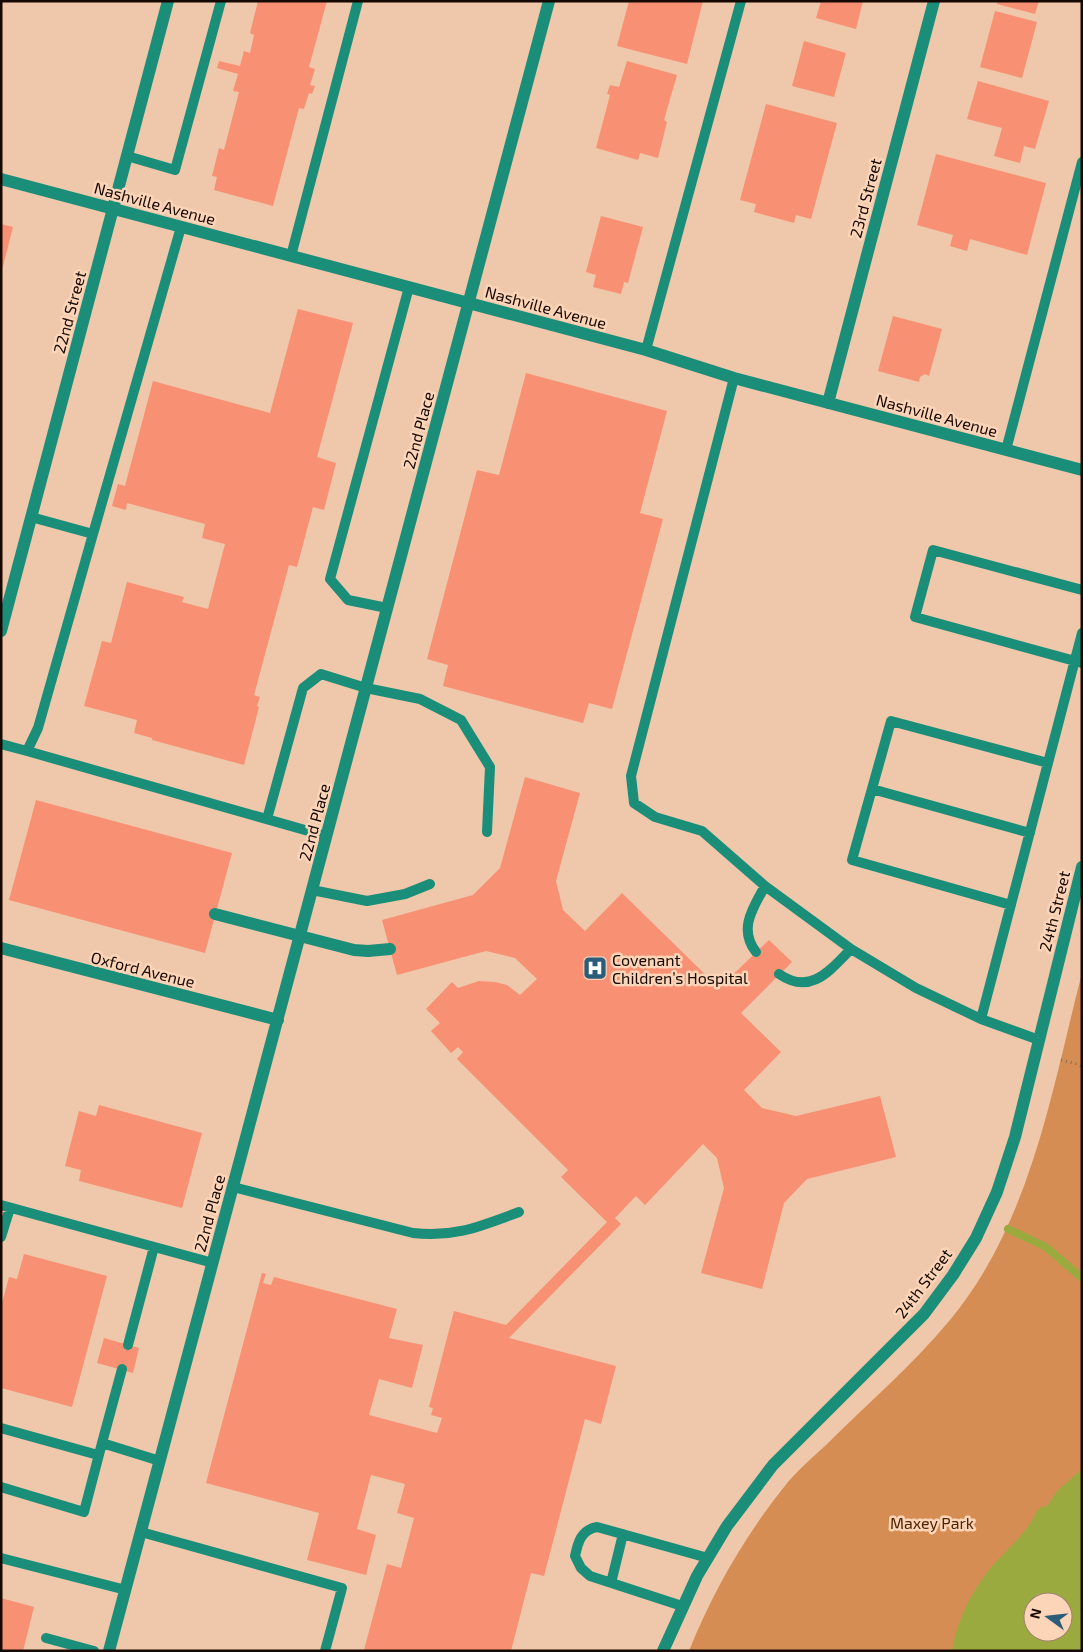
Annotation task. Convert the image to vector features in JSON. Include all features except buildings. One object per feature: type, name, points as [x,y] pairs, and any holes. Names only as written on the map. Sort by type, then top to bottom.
[{"type":"street","name":"22nd Street","points":[[1,631],[168,1]]},
{"type":"street","name":"22nd Place","points":[[110,1651],[549,1]]},
{"type":"street","name":"23rd Street","points":[[828,402],[934,1]]},
{"type":"street","name":"Nashville Avenue","points":[[1,179],[646,350],[734,378],[1082,470]]},
{"type":"street","name":"24th Street","points":[[664,1651],[682,1606],[708,1558],[728,1526],[773,1465],[924,1314],[953,1275],[976,1238],[997,1192],[1015,1137],[1082,867]]},
{"type":"street","points":[[216,914],[354,950],[368,952],[390,949]]},
{"type":"street","name":"Oxford Avenue","points":[[1,948],[278,1020]]},
{"type":"lane","points":[[127,156],[174,170],[221,1]]},
{"type":"lane","points":[[291,256],[358,1]]},
{"type":"lane","points":[[646,350],[741,1]]},
{"type":"lane","points":[[1006,450],[1082,162]]},
{"type":"lane","points":[[27,751],[38,728],[181,227]]},
{"type":"lane","points":[[388,608],[348,600],[330,579],[409,287]]},
{"type":"lane","points":[[734,378],[631,776],[634,803],[655,817],[702,831],[765,886],[851,949],[916,988],[981,1019],[1039,1040]]},
{"type":"lane","points":[[31,517],[93,534]]},
{"type":"lane","points":[[1078,662],[915,617],[933,550],[1082,590]]},
{"type":"lane","points":[[981,1019],[1048,763],[1078,662],[1082,633]]},
{"type":"lane","points":[[267,819],[303,688],[320,674],[366,688],[420,700],[461,720],[490,767],[487,832]]},
{"type":"lane","points":[[1011,905],[852,860],[891,721],[1048,763]]},
{"type":"lane","points":[[1,744],[326,836]]},
{"type":"lane","points":[[872,789],[1030,833]]},
{"type":"lane","points":[[312,890],[367,901],[405,894],[430,884]]},
{"type":"lane","points":[[756,952],[747,941],[748,925],[751,911],[765,886]]},
{"type":"lane","points":[[780,974],[790,981],[809,982],[824,977],[851,949]]},
{"type":"lane","points":[[233,1187],[413,1233],[435,1236],[461,1233],[519,1212]]},
{"type":"lane","points":[[1,1237],[5,1206],[213,1263]]},
{"type":"lane","points":[[128,1345],[154,1247]]},
{"type":"lane","points":[[1,1487],[84,1512],[122,1370]]},
{"type":"lane","points":[[1,1428],[98,1455]]},
{"type":"lane","points":[[102,1443],[160,1461]]},
{"type":"lane","points":[[682,1606],[590,1576],[581,1568],[575,1556],[582,1534],[597,1527],[708,1558]]},
{"type":"lane","points":[[141,1532],[342,1588],[325,1651]]},
{"type":"lane","points":[[611,1583],[623,1534]]},
{"type":"lane","points":[[1,1558],[126,1590]]},
{"type":"lane","points":[[46,1638],[94,1651]]},
{"type":"path","points":[[1061,1060],[1082,1067]]},
{"type":"green space","name":"Maxey Park","points":[[1082,973],[1082,1651],[689,1651],[709,1606],[732,1563],[758,1522],[788,1482],[921,1353],[950,1320],[978,1282],[1000,1241],[1019,1199],[1035,1155]]},
{"type":"shaded area","points":[[1082,1469],[1082,1651],[952,1651],[962,1616],[979,1584],[993,1565],[1023,1533],[1037,1511],[1041,1507],[1047,1506],[1057,1491]]},
{"type":"waterway","points":[[1008,1229],[1046,1247],[1082,1278]]},
{"type":"place","name":"Covenant Children’s Hospital","points":[[595,968]]}]
